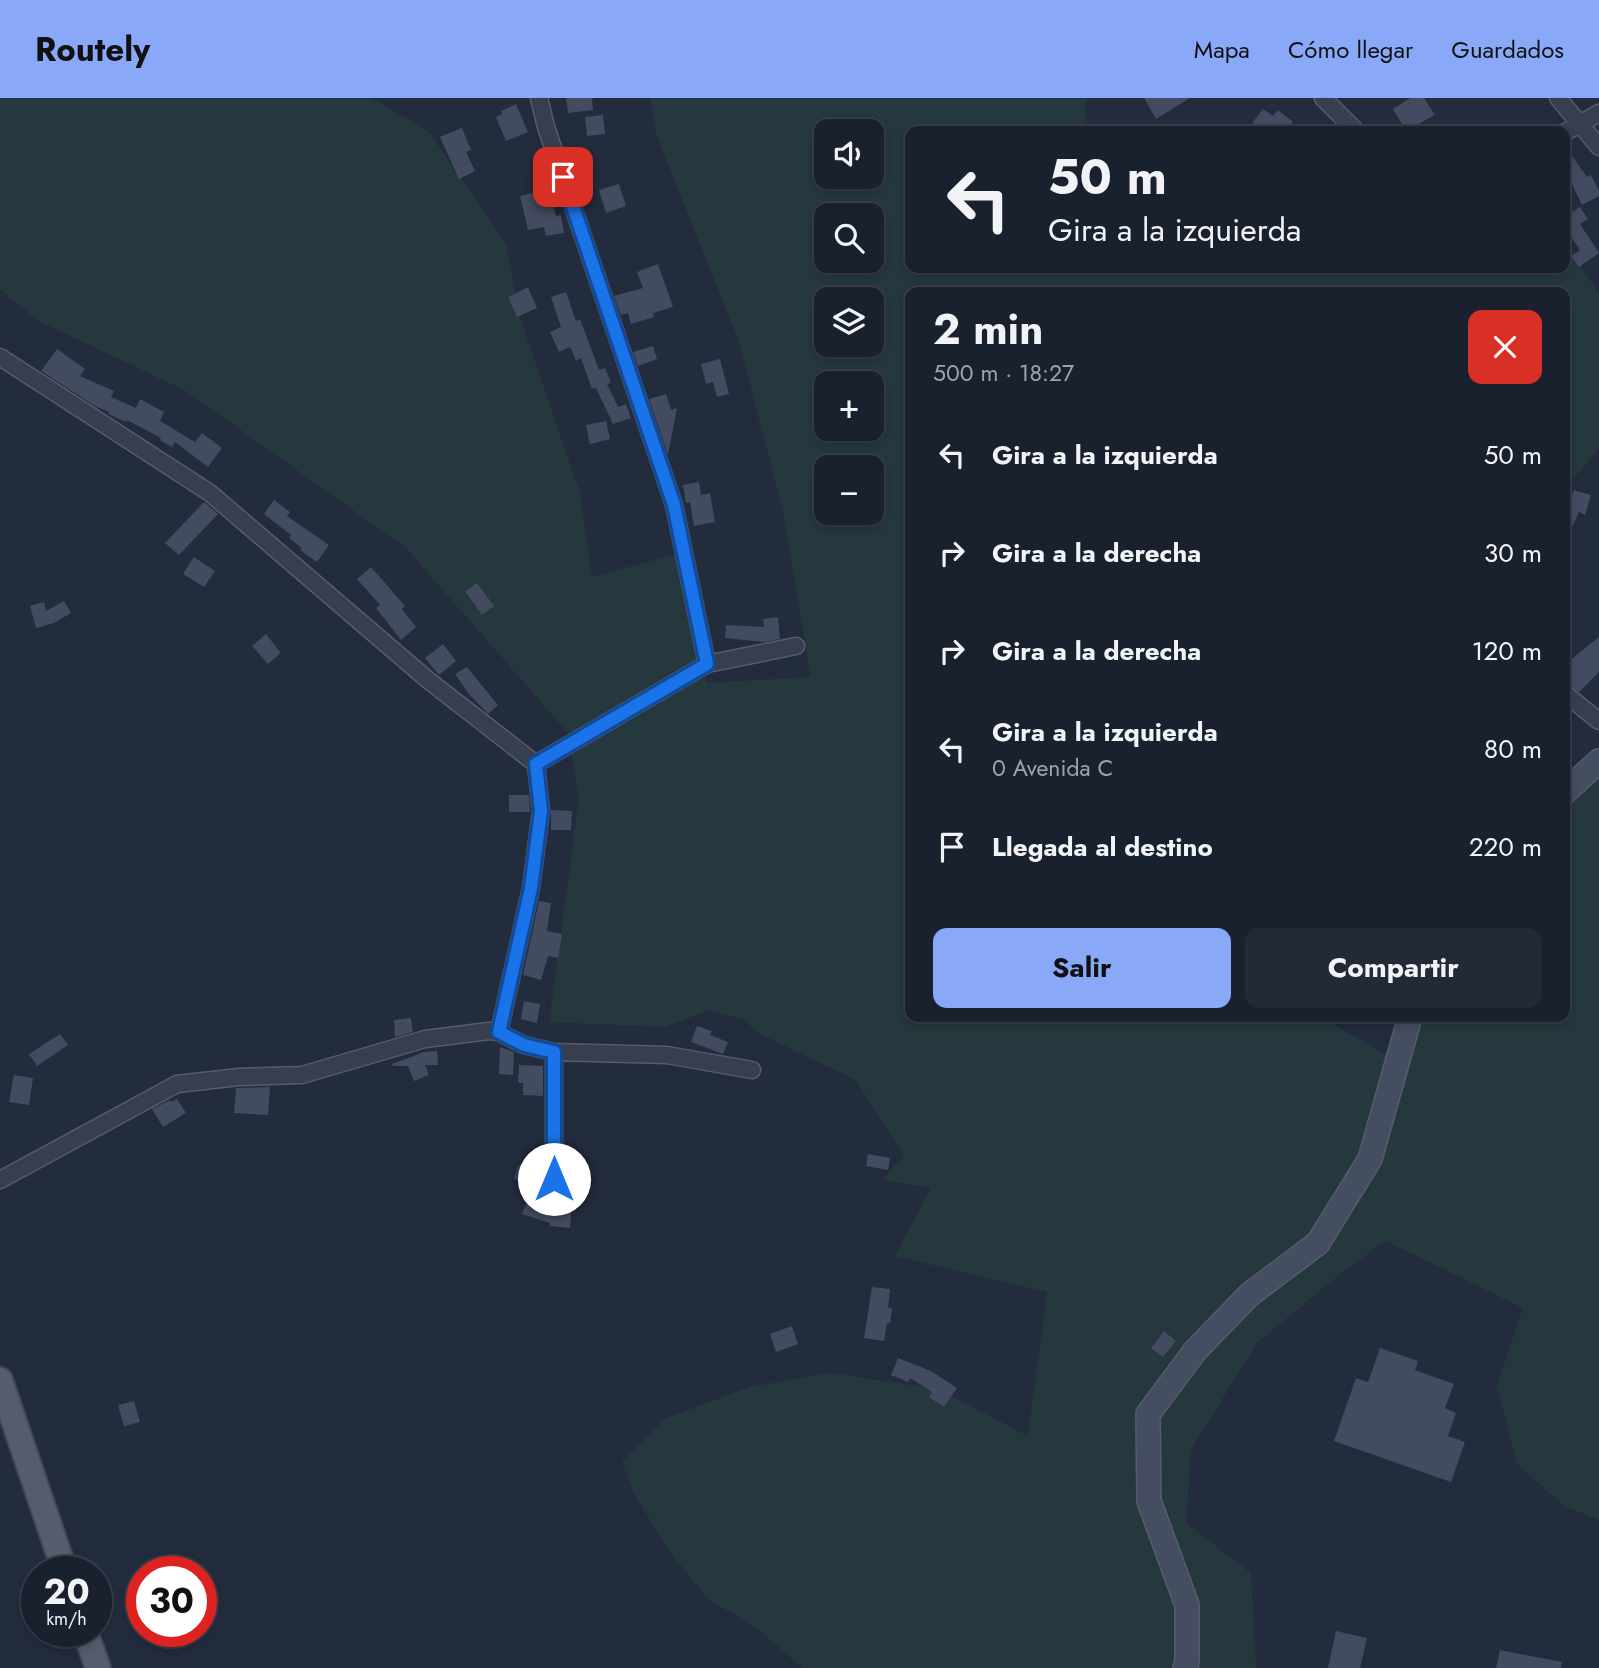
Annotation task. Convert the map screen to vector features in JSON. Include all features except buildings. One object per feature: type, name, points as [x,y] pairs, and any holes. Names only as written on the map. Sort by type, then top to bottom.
[{"type":"main road","points":[[0,1380],[60,1556]]},
{"type":"main road","points":[[91,1647],[98,1668]]},
{"type":"street","points":[[539,98],[546,127],[674,505],[707,664]]},
{"type":"street","points":[[1323,98],[1351,126]]},
{"type":"street","points":[[1558,98],[1599,147]]},
{"type":"street","points":[[1570,129],[1599,113]]},
{"type":"street","points":[[0,357],[210,493],[428,680],[536,764],[541,811],[531,888],[499,1032]]},
{"type":"street","points":[[536,764],[707,664],[796,646]]},
{"type":"street","points":[[1570,698],[1599,721]]},
{"type":"street","points":[[1570,788],[1599,761]]},
{"type":"street","points":[[1185,1668],[1188,1662],[1187,1605],[1149,1501],[1148,1414],[1195,1351],[1240,1304],[1318,1243],[1370,1159],[1409,1022]]},
{"type":"street","points":[[0,1181],[177,1084],[239,1077],[302,1075],[425,1039],[489,1031],[499,1032],[524,1045],[554,1052],[667,1055],[752,1070]]},
{"type":"street","points":[[554,1052],[554,1179]]},
{"type":"shaded area","points":[[0,98],[372,98],[429,132],[506,244],[519,315],[580,493],[592,577],[688,551],[706,683],[811,677],[783,511],[739,341],[657,136],[650,98],[1088,98],[1084,109],[1088,126],[905,126],[905,273],[1570,273],[1570,253],[1599,293],[1599,449],[1570,482],[1570,287],[905,287],[905,1022],[1329,1022],[1394,1060],[1414,1022],[1570,1022],[1570,796],[1599,769],[1599,1520],[1566,1507],[1517,1464],[1497,1386],[1523,1308],[1386,1241],[1345,1270],[1256,1344],[1191,1450],[1186,1523],[1251,1573],[1256,1668],[802,1668],[756,1627],[708,1599],[672,1555],[634,1494],[622,1462],[666,1418],[750,1387],[830,1373],[938,1389],[1028,1436],[1047,1292],[895,1256],[931,1188],[882,1180],[904,1156],[856,1080],[758,1033],[744,1020],[710,1010],[665,1027],[549,1022],[579,799],[568,733],[406,548],[186,391],[39,321],[0,290]]},
{"type":"route","points":[[554,1179],[554,1052],[524,1045],[499,1032],[531,888],[541,811],[536,764],[707,664],[674,505],[563,177]]}]
